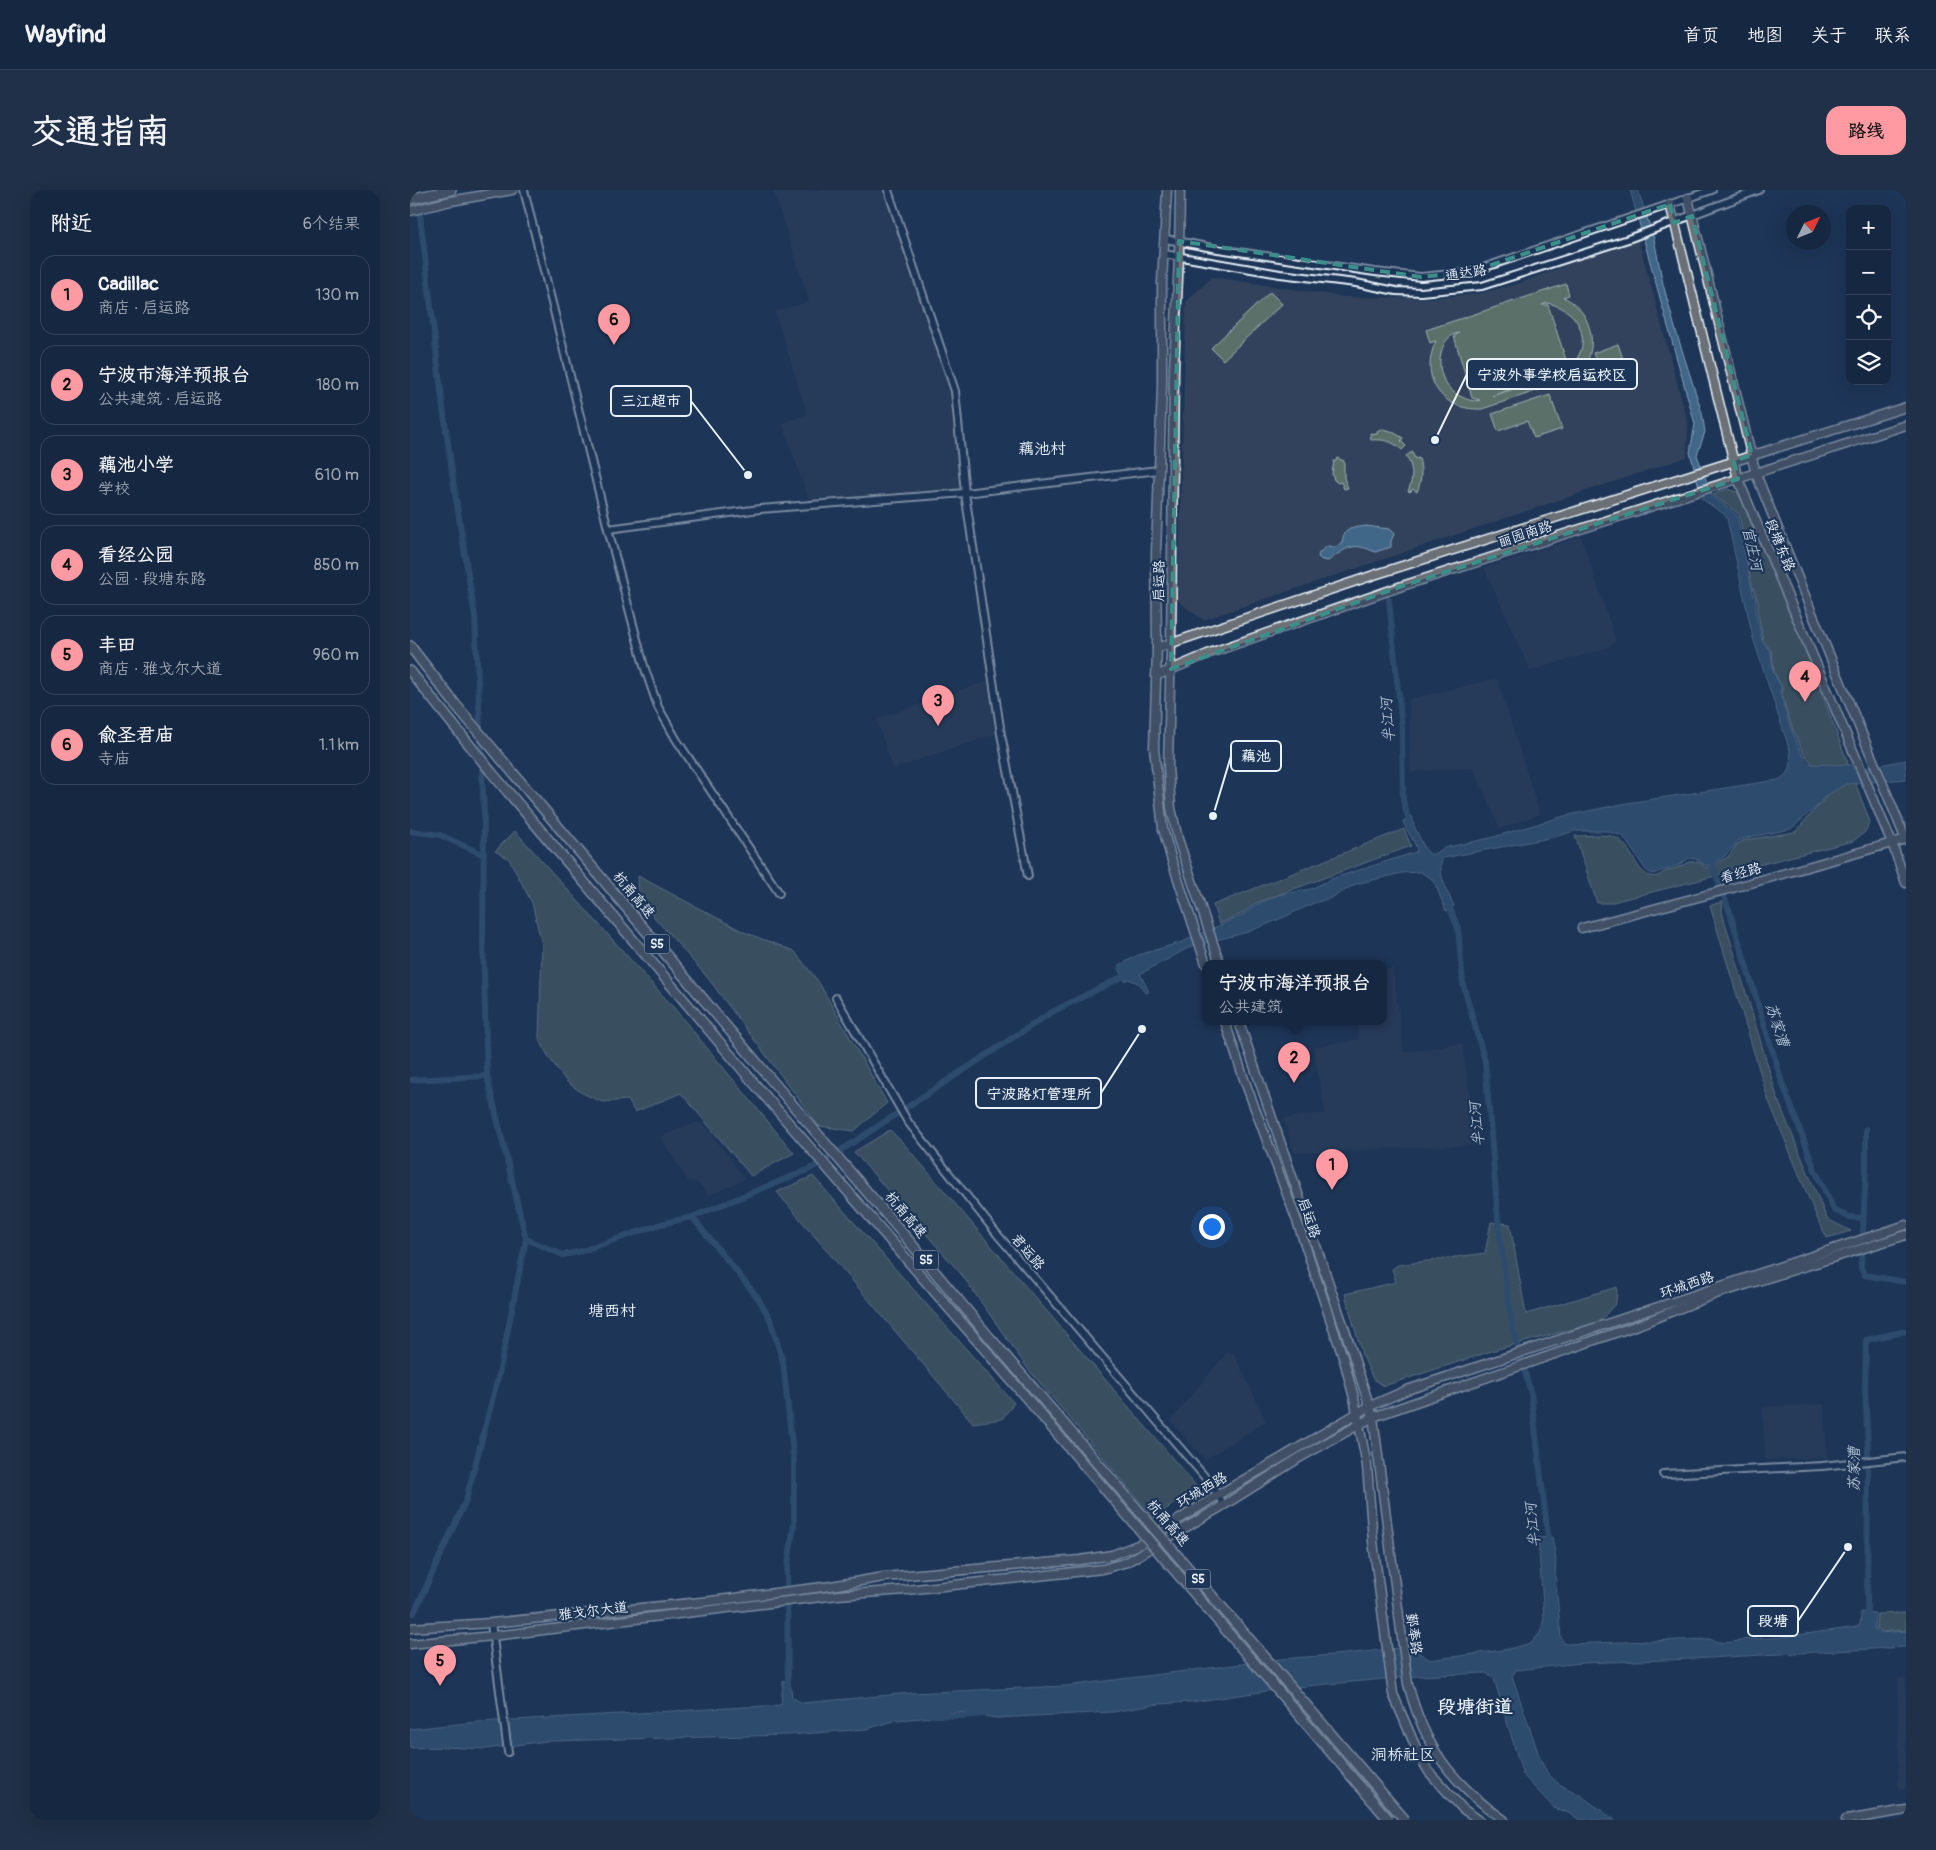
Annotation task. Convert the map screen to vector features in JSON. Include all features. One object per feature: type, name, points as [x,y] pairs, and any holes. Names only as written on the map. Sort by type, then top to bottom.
[{"type":"highway","points":[[410,198],[451,190]]},
{"type":"highway","name":"杭甬高速","points":[[410,646],[454,704],[990,1338],[1406,1820]]},
{"type":"highway","name":"杭甬高速","points":[[410,671],[492,773],[799,1134],[1389,1820]]},
{"type":"main road","points":[[410,211],[451,201],[512,190]]},
{"type":"main road","name":"启运路","points":[[1167,190],[1166,239],[1162,282],[1162,386],[1158,470],[1157,648],[1154,748],[1160,811],[1172,861],[1205,960]]},
{"type":"main road","name":"启运路","points":[[1180,190],[1174,368],[1171,669],[1168,767],[1171,808],[1178,839],[1218,960]]},
{"type":"main road","name":"段塘东路","points":[[1688,198],[1756,474],[1906,839]]},
{"type":"main road","name":"段塘东路","points":[[1668,205],[1738,479],[1892,843],[1906,883]]},
{"type":"main road","name":"丽园南路","points":[[1157,648],[1377,574],[1906,407]]},
{"type":"main road","name":"丽园南路","points":[[1156,676],[1210,653],[1402,586],[1906,425]]},
{"type":"main road","name":"看经路","points":[[1582,928],[1906,839]]},
{"type":"main road","name":"启运路","points":[[1226,1025],[1297,1221],[1344,1360],[1360,1425]]},
{"type":"main road","name":"启运路","points":[[1240,1025],[1347,1336],[1368,1407],[1373,1417]]},
{"type":"main road","name":"环城西路","points":[[492,1623],[774,1594],[884,1577],[1080,1560],[1112,1555],[1140,1544],[1218,1495],[1368,1407],[1407,1390],[1906,1226]]},
{"type":"main road","name":"环城西路","points":[[801,1599],[1103,1569],[1127,1562],[1299,1458],[1373,1417],[1638,1326],[1716,1294],[1906,1235]]},
{"type":"main road","name":"鄞奉路","points":[[1373,1417],[1403,1649],[1411,1696],[1420,1723],[1435,1754],[1484,1807],[1504,1820]]},
{"type":"main road","name":"鄞奉路","points":[[1360,1425],[1367,1466],[1373,1541],[1393,1694],[1420,1758],[1429,1772],[1463,1809],[1479,1820]]},
{"type":"main road","name":"雅戈尔大道","points":[[410,1644],[493,1636],[801,1599]]},
{"type":"main road","points":[[410,1628],[492,1623]]},
{"type":"main road","points":[[1846,1820],[1906,1810]]},
{"type":"street","points":[[524,190],[608,529],[644,666],[658,707],[676,739],[734,822],[779,893]]},
{"type":"street","points":[[888,190],[955,391],[965,493],[1001,734],[1028,876]]},
{"type":"street","name":"通达路","points":[[1166,239],[1218,249],[1421,277],[1471,272],[1712,190]]},
{"type":"street","name":"通达路","points":[[1164,254],[1280,274],[1356,283],[1396,291],[1421,292],[1482,286],[1628,239],[1759,190]]},
{"type":"street","points":[[608,529],[760,509],[965,493],[1158,470]]},
{"type":"street","name":"君运路","points":[[836,998],[908,1122],[997,1234],[1210,1482],[1224,1505]]},
{"type":"street","points":[[1663,1474],[1862,1462],[1906,1457]]},
{"type":"street","points":[[492,1623],[508,1752]]},
{"type":"highlighted area","points":[[1670,204],[1674,223],[1692,216],[1752,455],[1734,461],[1738,479],[1402,586],[1171,669],[1179,241],[1421,277],[1471,272]]},
{"type":"shaded area","points":[[773,190],[885,190],[951,391],[962,490],[810,504],[782,423],[807,414],[775,312],[809,301]]},
{"type":"shaded area","points":[[1630,190],[1638,190],[1654,239],[1663,284],[1675,328],[1702,413],[1705,432],[1697,455],[1712,496],[1737,515],[1753,593],[1756,599],[1756,612],[1762,641],[1771,652],[1773,672],[1782,688],[1780,690],[1785,711],[1801,752],[1809,764],[1852,765],[1854,770],[1906,760],[1906,779],[1846,784],[1824,797],[1818,805],[1791,829],[1738,841],[1725,856],[1707,866],[1696,859],[1689,858],[1679,865],[1652,874],[1646,870],[1623,836],[1606,831],[1574,831],[1555,837],[1443,858],[1441,863],[1442,875],[1454,906],[1446,911],[1431,878],[1420,872],[1402,873],[1356,884],[1331,898],[1314,903],[1248,932],[1192,946],[1140,974],[1149,992],[1145,993],[1140,984],[1128,979],[1125,981],[1118,966],[1138,955],[1182,942],[1243,915],[1256,905],[1278,895],[1311,889],[1334,878],[1416,852],[1416,846],[1403,822],[1412,816],[1414,826],[1425,849],[1430,854],[1434,854],[1444,848],[1490,838],[1564,816],[1627,803],[1778,780],[1789,771],[1791,765],[1790,751],[1753,638],[1727,518],[1702,499],[1690,452],[1695,424]]},
{"type":"shaded area","points":[[1638,238],[1688,423],[1687,457],[1203,620],[1178,601],[1186,302],[1212,277],[1346,297],[1427,298],[1477,294],[1517,284]]},
{"type":"shaded area","points":[[1366,526],[1389,529],[1394,534],[1391,547],[1375,552],[1361,547],[1350,548],[1328,561],[1318,557],[1319,553],[1327,546],[1336,547],[1342,542],[1345,533],[1350,529]]},
{"type":"shaded area","points":[[1581,536],[1616,640],[1608,648],[1530,671],[1484,568]]},
{"type":"shaded area","points":[[1497,678],[1540,814],[1500,829],[1473,768],[1410,772],[1409,699]]},
{"type":"shaded area","points":[[990,680],[999,733],[893,769],[876,719]]},
{"type":"shaded area","points":[[1393,968],[1404,1052],[1462,1043],[1478,1145],[1294,1153],[1283,1118],[1325,1113],[1313,1047],[1359,1039],[1357,1025],[1387,1025],[1387,969]]},
{"type":"shaded area","points":[[696,1122],[708,1128],[745,1179],[709,1196],[700,1185],[688,1181],[660,1137]]},
{"type":"shaded area","points":[[1227,1352],[1234,1353],[1266,1421],[1205,1460],[1170,1421]]},
{"type":"shaded area","points":[[1824,1404],[1827,1458],[1765,1460],[1762,1407]]},
{"type":"shaded area","points":[[1552,1537],[1556,1558],[1555,1576],[1561,1638],[1565,1644],[1710,1639],[1728,1642],[1784,1637],[1856,1627],[1860,1625],[1861,1612],[1875,1613],[1874,1629],[1879,1633],[1906,1631],[1906,1647],[1582,1663],[1516,1670],[1512,1676],[1541,1761],[1548,1774],[1559,1784],[1580,1795],[1615,1820],[1580,1820],[1569,1813],[1554,1808],[1523,1775],[1494,1679],[1486,1673],[1418,1676],[1295,1687],[1191,1702],[1159,1704],[1113,1712],[996,1718],[959,1712],[946,1713],[934,1717],[897,1720],[867,1729],[789,1735],[547,1741],[485,1749],[410,1748],[410,1729],[477,1722],[781,1705],[783,1681],[790,1680],[792,1697],[802,1703],[911,1693],[1066,1686],[1281,1659],[1410,1647],[1430,1660],[1509,1649],[1531,1643],[1540,1633],[1544,1618],[1538,1538]]},
{"type":"shaded area","points":[[1898,1678],[1906,1678],[1906,1789],[1898,1790]]},
{"type":"green space","points":[[1566,284],[1569,295],[1563,297],[1583,313],[1591,337],[1591,350],[1580,372],[1569,380],[1482,409],[1467,408],[1445,398],[1437,389],[1432,379],[1430,367],[1431,354],[1436,341],[1430,343],[1426,330]],"holes":[[[1547,303],[1560,307],[1570,314],[1577,323],[1582,333],[1579,354],[1573,364],[1562,373],[1492,396],[1562,371],[1568,366],[1548,305],[1542,305]],[[1459,333],[1454,336],[1472,398],[1480,400],[1469,400],[1450,389],[1441,372],[1440,358],[1444,344],[1453,335]]]},
{"type":"green space","points":[[1270,292],[1282,304],[1223,360],[1211,348]]},
{"type":"green space","points":[[1618,344],[1623,359],[1598,367],[1593,353]]},
{"type":"green space","points":[[1550,395],[1562,429],[1534,438],[1527,421],[1498,431],[1492,414]]},
{"type":"green space","points":[[1383,429],[1403,438],[1401,441],[1406,446],[1402,450],[1388,441],[1371,440],[1370,433],[1377,434],[1378,430]]},
{"type":"green space","points":[[1412,452],[1415,459],[1419,458],[1421,467],[1421,479],[1417,492],[1413,489],[1410,492],[1408,491],[1412,473],[1406,456]]},
{"type":"green space","points":[[1337,458],[1344,461],[1344,478],[1348,488],[1344,489],[1341,482],[1338,483],[1334,480],[1332,473],[1334,461]]},
{"type":"green space","points":[[1727,489],[1737,492],[1752,520],[1797,627],[1870,822],[1865,832],[1853,841],[1609,903],[1597,903],[1575,836],[1606,835],[1617,839],[1628,849],[1644,873],[1652,877],[1690,862],[1700,863],[1706,868],[1728,857],[1737,844],[1745,840],[1795,832],[1826,797],[1812,764],[1803,752],[1793,730],[1781,690],[1783,689],[1774,672],[1772,652],[1763,640],[1758,602],[1751,582],[1739,514],[1713,495]]},
{"type":"green space","points":[[1404,829],[1411,846],[1256,903],[1243,913],[1219,924],[1213,905]]},
{"type":"green space","points":[[515,831],[674,1008],[794,1153],[751,1176],[681,1093],[635,1112],[628,1100],[602,1102],[582,1093],[566,1081],[548,1056],[539,1038],[542,945],[532,903],[509,859],[495,851]]},
{"type":"green space","points":[[638,876],[744,932],[794,951],[818,981],[887,1103],[854,1131],[819,1126],[707,977],[639,900]]},
{"type":"green space","points":[[1723,901],[1722,912],[1778,1100],[1827,1219],[1851,1231],[1827,1238],[1768,1099],[1710,906]]},
{"type":"green space","points":[[890,1130],[905,1145],[1197,1487],[1154,1518],[1028,1369],[962,1275],[854,1152]]},
{"type":"green space","points":[[813,1176],[1014,1403],[1002,1419],[973,1423],[777,1192]]},
{"type":"green space","points":[[1491,1222],[1510,1224],[1526,1314],[1617,1287],[1616,1303],[1599,1322],[1498,1349],[1384,1386],[1373,1379],[1362,1354],[1345,1294],[1396,1282],[1392,1269],[1398,1265],[1485,1253]]},
{"type":"green space","points":[[1906,1613],[1906,1630],[1882,1632],[1876,1629],[1877,1614]]},
{"type":"waterway","points":[[414,1613],[466,1500],[499,1374],[526,1239],[487,1076],[483,942],[484,814],[475,617],[443,408],[417,190]]},
{"type":"waterway","name":"半江河","points":[[1389,600],[1402,729],[1403,800],[1410,825]]},
{"type":"waterway","points":[[410,831],[440,835],[484,855]]},
{"type":"waterway","name":"苏家漕","points":[[1713,856],[1713,867],[1730,913],[1782,1082],[1815,1170],[1834,1210],[1849,1217],[1863,1218]]},
{"type":"waterway","name":"半江河","points":[[1447,901],[1458,928],[1463,984],[1485,1061],[1499,1231],[1512,1326],[1531,1394],[1549,1545]]},
{"type":"waterway","points":[[692,1217],[810,1169],[1052,1012],[1130,973]]},
{"type":"waterway","points":[[410,1080],[487,1076]]},
{"type":"waterway","name":"苏家漕","points":[[1866,1129],[1861,1267],[1864,1275],[1906,1282]]},
{"type":"waterway","points":[[526,1239],[563,1255],[582,1251],[661,1224],[692,1217],[758,1298],[770,1319],[783,1362],[794,1463],[794,1524],[787,1572],[788,1686]]},
{"type":"waterway","name":"苏家漕","points":[[1867,1620],[1868,1447],[1865,1389],[1866,1340],[1906,1331]]},
{"type":"waterway","points":[[931,1715],[963,1716],[984,1714]]},
{"type":"place","name":"俞圣君庙","points":[[614,345]]},
{"type":"place","name":"宁波外事学校启运校区","points":[[1435,440]]},
{"type":"place","name":"三江超市","points":[[748,475]]},
{"type":"place","name":"看经公园","points":[[1805,702]]},
{"type":"place","name":"藕池小学","points":[[938,726]]},
{"type":"place","name":"藕池","points":[[1213,816]]},
{"type":"place","name":"宁波路灯管理所","points":[[1142,1029]]},
{"type":"place","name":"宁波市海洋预报台","points":[[1294,1083]]},
{"type":"place","name":"Cadillac","points":[[1332,1190]]},
{"type":"place","name":"段塘","points":[[1848,1547]]},
{"type":"place","name":"丰田","points":[[440,1686]]},
{"type":"district","name":"藕池村","points":[[1042,449]]},
{"type":"district","name":"塘西村","points":[[612,1311]]},
{"type":"district","name":"段塘街道","points":[[1475,1707]]},
{"type":"district","name":"洞桥社区","points":[[1403,1755]]},
{"type":"water label","name":"官庄河","points":[[1752,549]]}]
